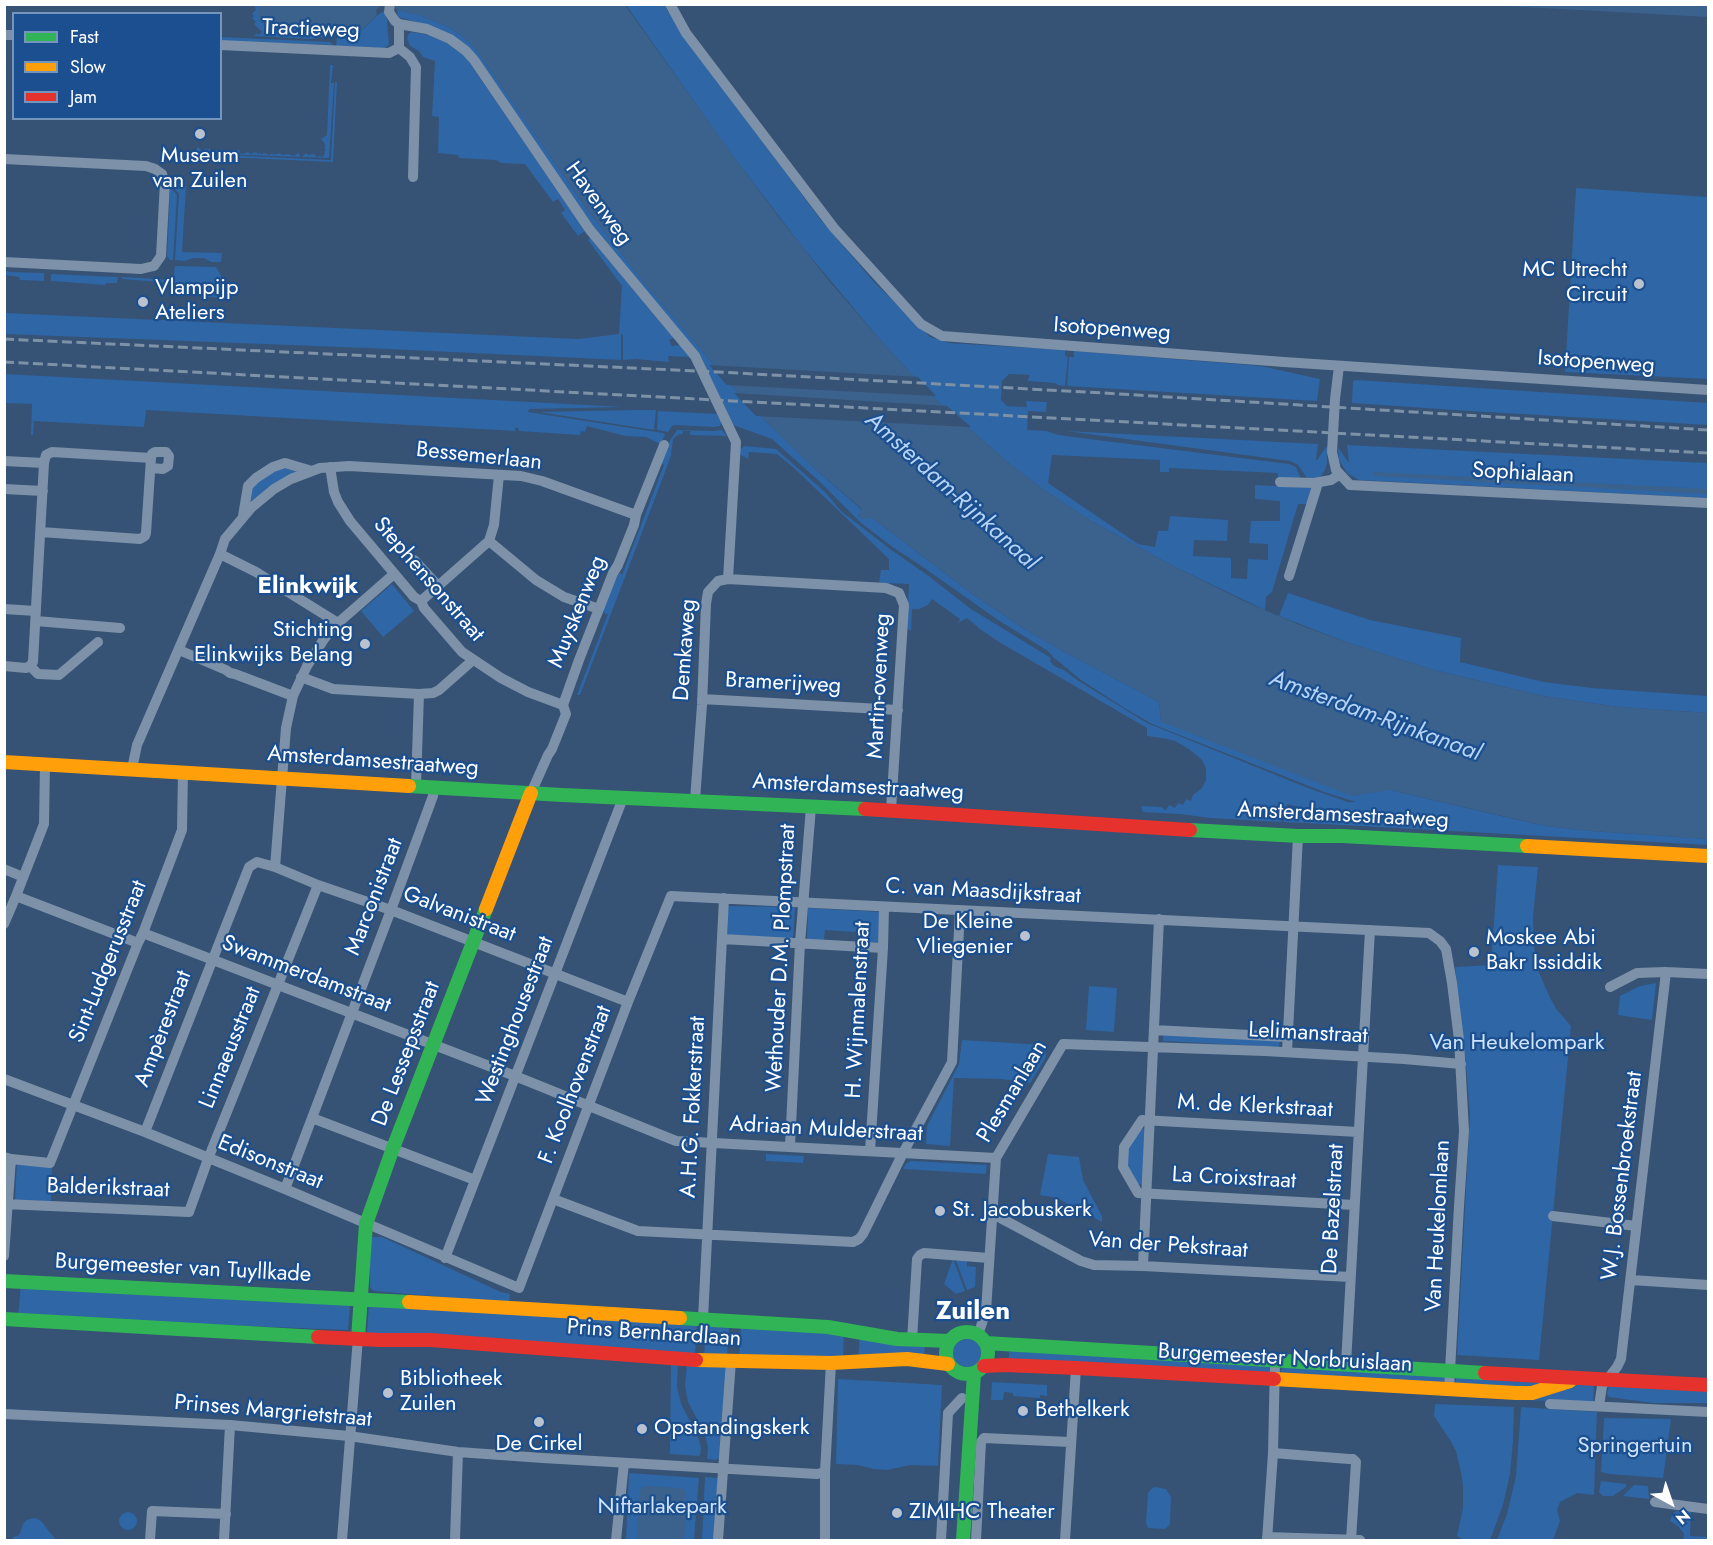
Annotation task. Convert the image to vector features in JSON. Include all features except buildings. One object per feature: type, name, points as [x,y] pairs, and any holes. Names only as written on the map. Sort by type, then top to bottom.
[{"type":"main road","name":"Amsterdamsestraatweg","points":[[4,762],[623,798],[891,810],[1298,836],[1342,836],[1708,856]]},
{"type":"main road","name":"De Lessepsstraat","points":[[358,1338],[366,1224],[393,1148],[531,793]]},
{"type":"main road","name":"Burgemeester van Tuyllkade","points":[[4,1281],[360,1300]]},
{"type":"main road","name":"Prins Bernhardlaan","points":[[360,1300],[828,1327],[897,1339],[949,1341]]},
{"type":"main road","points":[[4,1319],[358,1338]]},
{"type":"main road","points":[[955,1540],[962,1398],[974,1372],[988,1359],[988,1351],[982,1339],[971,1332],[962,1332],[949,1341],[946,1349],[948,1364],[958,1372],[974,1372]]},
{"type":"main road","name":"Prins Bernhardlaan","points":[[358,1338],[430,1340],[683,1359],[831,1363],[907,1359],[948,1364]]},
{"type":"main road","name":"Burgemeester Norbruislaan","points":[[982,1339],[1275,1361],[1708,1384]]},
{"type":"main road","name":"Burgemeester Norbruislaan","points":[[974,1372],[1005,1365],[1532,1393],[1582,1378]]},
{"type":"main road","points":[[963,1540],[974,1372]]},
{"type":"street","name":"Isotopenweg","points":[[670,4],[686,33],[834,228],[921,324],[942,336],[1339,366],[1708,390]]},
{"type":"street","points":[[390,5],[391,17],[399,24],[399,48],[410,57],[416,67],[413,177]]},
{"type":"street","name":"Havenweg","points":[[399,24],[427,29],[450,39],[474,60],[590,230],[695,356],[735,442]]},
{"type":"street","name":"Tractieweg","points":[[222,45],[389,53],[399,48]]},
{"type":"street","points":[[4,159],[146,166],[162,174],[165,182],[161,256],[154,266],[141,269],[4,262]]},
{"type":"street","points":[[1280,482],[1318,483],[1331,480],[1339,475],[1334,465],[1332,445],[1339,366]]},
{"type":"street","name":"Demkaweg","points":[[695,800],[706,604],[708,592],[718,581],[728,579],[735,442]]},
{"type":"street","name":"Muyskenweg","points":[[531,793],[566,714],[563,705],[664,445]]},
{"type":"street","points":[[4,666],[26,668],[33,662],[44,463],[46,455],[52,453],[151,463],[145,536],[130,538],[41,532]]},
{"type":"street","points":[[4,461],[44,463]]},
{"type":"street","name":"Bessemerlaan","points":[[243,516],[248,486],[256,478],[273,467],[285,463],[312,471]]},
{"type":"street","name":"Bessemerlaan","points":[[132,769],[137,746],[225,539],[243,516],[274,489],[291,479],[312,471],[349,466],[522,476],[636,515]]},
{"type":"street","name":"Stephensonstraat","points":[[330,467],[334,492],[350,521],[414,597],[421,601],[424,608],[462,652],[528,692],[563,705]]},
{"type":"street","points":[[421,601],[489,541],[494,525],[499,475]]},
{"type":"street","name":"Sophialaan","points":[[1339,475],[1350,485],[1708,503]]},
{"type":"street","points":[[1289,576],[1318,483]]},
{"type":"street","points":[[4,489],[43,491]]},
{"type":"street","points":[[489,541],[536,580],[564,597],[599,609]]},
{"type":"street","points":[[220,554],[256,572],[338,623]]},
{"type":"street","points":[[414,560],[438,586]]},
{"type":"street","points":[[275,867],[286,728],[293,696],[314,653],[338,623],[394,574]]},
{"type":"street","name":"Martin-ovenweg","points":[[728,579],[886,588],[899,593],[904,604],[891,810]]},
{"type":"street","points":[[4,609],[120,628]]},
{"type":"street","points":[[30,666],[38,674],[59,675],[98,642]]},
{"type":"street","points":[[179,650],[230,673],[293,696]]},
{"type":"street","points":[[302,677],[333,688],[433,693],[472,660]]},
{"type":"street","points":[[416,785],[419,694]]},
{"type":"street","name":"Bramerijweg","points":[[702,699],[898,710]]},
{"type":"street","points":[[4,924],[44,824],[45,764]]},
{"type":"street","name":"Sint-Ludgerusstraat","points":[[8,1158],[50,1163],[182,830],[183,771]]},
{"type":"street","name":"Marconistraat","points":[[285,1189],[433,796],[433,786]]},
{"type":"street","name":"Westinghousestraat","points":[[445,1258],[623,798]]},
{"type":"street","name":"Wethouder D.M. Plompstraat","points":[[790,1146],[800,943],[811,807]]},
{"type":"street","points":[[1287,1052],[1298,836]]},
{"type":"street","name":"Ampèrestraat","points":[[145,1132],[249,867],[257,862],[275,867]]},
{"type":"street","name":"Galvanistraat","points":[[275,867],[628,1002]]},
{"type":"street","points":[[4,869],[23,877]]},
{"type":"street","name":"Linnaeusstraat","points":[[208,1158],[318,885]]},
{"type":"street","points":[[16,896],[138,944]]},
{"type":"street","name":"C. van Maasdijkstraat","points":[[671,896],[1370,930]]},
{"type":"street","name":"F. Koolhovenstraat","points":[[519,1288],[671,896]]},
{"type":"street","name":"A.H.G. Fokkerstraat","points":[[703,1319],[724,898]]},
{"type":"street","name":"H. Wijnmalenstraat","points":[[870,1151],[884,907]]},
{"type":"street","points":[[553,1199],[638,1231],[853,1242],[859,1239],[952,1062],[960,911]]},
{"type":"street","points":[[1143,1266],[1158,920]]},
{"type":"street","name":"De Bazelstraat","points":[[1346,1364],[1370,930]]},
{"type":"street","name":"Van Heukelomlaan","points":[[1370,930],[1429,933],[1446,949],[1452,983],[1461,1064],[1464,1131],[1449,1389]]},
{"type":"street","name":"Swammerdamstraat","points":[[143,933],[588,1106]]},
{"type":"street","points":[[722,939],[883,948]]},
{"type":"street","name":"W.J. Bossenbroekstraat","points":[[1606,1379],[1621,1359],[1666,972]]},
{"type":"street","points":[[1610,987],[1637,973],[1708,974]]},
{"type":"street","name":"Lelimanstraat","points":[[1155,1030],[1288,1037]]},
{"type":"street","name":"Plesmanlaan","points":[[982,1339],[986,1311],[996,1158],[1063,1044],[1154,1047]]},
{"type":"street","name":"Lelimanstraat","points":[[1154,1047],[1287,1052],[1461,1064]]},
{"type":"street","name":"Edisonstraat","points":[[4,1079],[145,1132],[519,1288]]},
{"type":"street","name":"Adriaan Mulderstraat","points":[[588,1106],[676,1141],[790,1146],[886,1154],[996,1158]]},
{"type":"street","points":[[312,1118],[475,1180]]},
{"type":"street","points":[[1147,1194],[1137,1193],[1123,1167],[1124,1147],[1142,1120],[1150,1121]]},
{"type":"street","name":"M. de Klerkstraat","points":[[1150,1121],[1358,1132]]},
{"type":"street","points":[[4,1256],[8,1158]]},
{"type":"street","name":"Balderikstraat","points":[[6,1204],[189,1212],[208,1158]]},
{"type":"street","name":"La Croixstraat","points":[[1147,1194],[1354,1205]]},
{"type":"street","name":"Van der Pekstraat","points":[[993,1214],[1081,1261],[1094,1265],[1350,1277]]},
{"type":"street","points":[[1553,1216],[1636,1226]]},
{"type":"street","points":[[912,1340],[917,1259],[920,1255],[924,1253],[989,1258]]},
{"type":"street","points":[[1631,1280],[1708,1281]]},
{"type":"street","points":[[342,1540],[358,1338]]},
{"type":"street","points":[[718,1540],[730,1361]]},
{"type":"street","points":[[1275,1361],[1273,1453],[1267,1539],[1360,1540]]},
{"type":"street","points":[[825,1540],[825,1472],[831,1363]]},
{"type":"street","points":[[1065,1540],[1076,1368]]},
{"type":"street","points":[[1599,1406],[1602,1386],[1606,1379]]},
{"type":"street","points":[[941,1540],[948,1413],[962,1398]]},
{"type":"street","points":[[1550,1404],[1708,1412]]},
{"type":"street","name":"Prinses Margrietstraat","points":[[4,1414],[230,1425],[349,1436],[458,1452],[722,1469],[817,1474],[825,1472]]},
{"type":"street","points":[[224,1540],[230,1425]]},
{"type":"street","points":[[976,1540],[981,1442],[984,1438],[1070,1442]]},
{"type":"street","points":[[455,1540],[458,1452]]},
{"type":"street","points":[[1273,1453],[1349,1459],[1356,1462],[1351,1540]]},
{"type":"street","points":[[616,1540],[624,1463]]},
{"type":"street","points":[[1655,1502],[1708,1509]]},
{"type":"street","points":[[150,1540],[153,1511],[225,1514]]},
{"type":"green space","points":[[254,5],[258,5],[258,13],[264,26],[361,31],[386,10],[389,44],[385,48],[336,46],[337,36],[331,35],[312,39],[254,36],[262,32],[254,24],[256,22],[252,18],[256,10]]},
{"type":"green space","points":[[626,5],[664,5],[684,37],[821,220],[874,282],[930,337],[949,343],[1065,350],[1065,356],[1068,357],[1065,386],[1027,381],[1030,375],[1009,374],[1002,381],[1001,400],[1007,406],[1027,407],[1026,401],[1047,402],[1046,412],[1028,411],[1027,430],[1289,464],[1296,467],[1301,479],[1278,478],[1278,473],[1169,468],[1169,472],[1160,472],[1160,460],[1052,455],[1048,483],[1138,544],[1155,547],[1158,531],[1168,531],[1170,516],[1228,520],[1227,541],[1194,540],[1193,556],[1231,558],[1231,578],[1247,579],[1248,559],[1268,560],[1268,544],[1249,543],[1251,521],[1280,521],[1280,501],[1255,499],[1255,485],[1311,488],[1307,504],[1298,504],[1272,592],[1266,597],[1265,610],[1173,566],[1091,521],[1011,465],[933,397],[882,342],[804,249],[730,152]]},
{"type":"green space","points":[[397,10],[419,15],[449,27],[475,48],[584,205],[645,284],[745,401],[814,468],[862,510],[858,515],[863,519],[871,517],[971,593],[1023,628],[1159,702],[1161,720],[1390,790],[1514,819],[1546,826],[1591,831],[1708,839],[1708,845],[1305,823],[1305,817],[1304,823],[1283,822],[1287,806],[1305,810],[1305,813],[1306,811],[1417,822],[1431,821],[1308,809],[1287,804],[1281,822],[1143,812],[1141,806],[1161,807],[1166,810],[1169,805],[1175,808],[1178,803],[1183,805],[1186,799],[1191,801],[1193,795],[1202,788],[1206,780],[1206,768],[1202,760],[1175,741],[1147,736],[1147,728],[999,642],[967,618],[958,623],[960,619],[932,599],[928,605],[912,609],[911,631],[909,630],[907,627],[909,584],[879,583],[881,570],[889,570],[889,559],[777,454],[749,452],[748,459],[739,454],[740,449],[745,446],[776,449],[825,492],[841,511],[971,609],[1051,658],[1050,661],[1054,666],[1064,670],[1147,723],[1308,788],[1348,802],[1356,802],[1324,792],[1152,724],[1126,709],[1081,680],[1048,651],[998,620],[861,523],[772,439],[733,425],[700,355],[652,301],[578,206],[492,80],[431,26],[398,17]]},
{"type":"green space","points":[[411,32],[429,35],[450,44],[465,56],[585,231],[578,236],[561,213],[565,210],[558,199],[553,202],[525,164],[459,158],[458,155],[438,153],[439,117],[432,116],[435,61],[423,57],[419,51],[410,46],[407,38]]},
{"type":"green space","points":[[222,37],[330,42],[333,45],[222,41]]},
{"type":"green space","points":[[330,65],[333,65],[329,158],[302,157],[306,153],[317,157],[325,154],[325,144],[321,139],[327,135]]},
{"type":"green space","points":[[335,82],[337,82],[333,162],[181,155],[181,157],[174,157],[174,153],[331,160]]},
{"type":"green space","points":[[198,147],[202,151],[210,148],[211,152],[216,150],[218,152],[222,149],[230,153],[238,149],[242,154],[256,152],[294,156],[298,153],[302,157],[194,153]]},
{"type":"green space","points":[[173,177],[180,177],[180,186],[186,186],[182,252],[222,253],[221,262],[211,262],[204,258],[175,260],[179,194],[173,187]]},
{"type":"green space","points":[[170,187],[177,195],[173,260],[167,256]]},
{"type":"green space","name":"MC Utrecht Circuit","points":[[1576,188],[1708,197],[1708,379],[1565,372]]},
{"type":"green space","points":[[590,238],[674,338],[669,340],[672,346],[680,345],[692,360],[688,357],[668,356],[669,362],[623,360],[623,335],[621,334],[621,360],[5,334],[5,313],[578,339],[619,334],[622,286],[588,240]]},
{"type":"green space","points":[[175,266],[216,267],[221,275],[220,298],[208,297],[207,290],[174,283],[122,279],[122,277],[173,280]]},
{"type":"green space","points":[[4,270],[44,273],[44,281],[20,280],[19,277],[5,275]]},
{"type":"green space","points":[[51,274],[118,277],[117,283],[106,283],[105,285],[51,281]]},
{"type":"green space","points":[[1074,351],[1261,366],[1320,379],[1317,401],[1067,386],[1069,357],[1074,357]]},
{"type":"green space","points":[[5,374],[624,407],[529,409],[528,412],[665,435],[660,444],[646,437],[625,436],[587,426],[585,432],[581,431],[580,435],[519,431],[518,428],[515,428],[515,431],[146,410],[144,427],[34,421],[33,435],[31,435],[32,404],[5,403]]},
{"type":"green space","points":[[1353,381],[1708,403],[1708,425],[1352,403]]},
{"type":"green space","points":[[637,410],[656,410],[654,430],[539,412]]},
{"type":"green space","points":[[658,411],[718,414],[722,422],[720,426],[714,427],[675,425],[668,432],[657,430]]},
{"type":"green space","points":[[677,430],[722,430],[727,436],[690,435],[690,431],[683,431],[683,434],[673,439],[668,464],[580,695],[577,695],[608,614],[605,614],[602,609],[616,575],[620,573],[622,575],[664,465],[661,463],[666,447]]},
{"type":"green space","points":[[1066,431],[1318,444],[1316,460],[1327,446],[1327,463],[1321,476],[1307,478],[1298,465],[1290,461]]},
{"type":"green space","points":[[1347,445],[1708,463],[1708,498],[1359,480],[1347,473],[1339,460],[1338,447],[1349,463]]},
{"type":"green space","points":[[282,467],[297,472],[271,486],[251,502],[249,498],[253,485]]},
{"type":"green space","points":[[392,584],[414,611],[383,637],[361,611]]},
{"type":"green space","points":[[1288,593],[1370,620],[1461,638],[1460,662],[1544,682],[1592,688],[1708,696],[1708,713],[1619,707],[1543,696],[1434,670],[1346,642],[1279,616]]},
{"type":"green space","name":"Van Heukelompark","points":[[1498,865],[1538,867],[1533,917],[1534,947],[1538,970],[1557,1010],[1571,1026],[1539,1360],[1457,1355],[1470,1116],[1455,967],[1491,965]]},
{"type":"green space","points":[[728,906],[795,907],[793,939],[727,935]]},
{"type":"green space","points":[[808,908],[881,912],[879,943],[869,942],[869,933],[825,930],[824,940],[807,940]]},
{"type":"green space","points":[[1656,983],[1652,1020],[1618,1015],[1620,996],[1640,986]]},
{"type":"green space","points":[[1089,986],[1117,988],[1114,1032],[1086,1030]]},
{"type":"green space","points":[[1163,1033],[1280,1040],[1279,1047],[1163,1041]]},
{"type":"green space","points":[[962,1040],[1045,1045],[1046,1057],[1030,1083],[1002,1079],[954,1078],[950,1146],[926,1144],[927,1126],[959,1064]]},
{"type":"green space","points":[[1140,1128],[1146,1130],[1143,1185],[1137,1184],[1126,1164],[1128,1147]]},
{"type":"green space","points":[[766,1154],[804,1156],[803,1163],[766,1161]]},
{"type":"green space","points":[[1048,1154],[1079,1157],[1083,1180],[1102,1216],[1102,1222],[1057,1198],[1040,1195]]},
{"type":"green space","points":[[17,1161],[52,1164],[51,1201],[15,1200]]},
{"type":"green space","points":[[911,1161],[987,1165],[986,1174],[903,1169]]},
{"type":"green space","points":[[382,1237],[501,1292],[510,1294],[509,1303],[375,1291],[370,1285],[370,1239]]},
{"type":"green space","points":[[955,1258],[967,1259],[967,1266],[976,1267],[975,1287],[967,1290]]},
{"type":"green space","points":[[953,1259],[965,1291],[956,1294],[944,1284]]},
{"type":"green space","points":[[21,1284],[350,1305],[348,1330],[18,1317]]},
{"type":"green space","points":[[369,1303],[697,1323],[695,1356],[367,1333]]},
{"type":"green space","points":[[706,1325],[729,1327],[727,1357],[704,1356]]},
{"type":"green space","points":[[741,1327],[844,1333],[843,1360],[739,1357]]},
{"type":"green space","points":[[860,1335],[925,1343],[924,1358],[858,1359]]},
{"type":"green space","points":[[967,1339],[977,1343],[981,1353],[977,1363],[967,1367],[957,1363],[953,1353],[957,1343]]},
{"type":"green space","points":[[1009,1349],[1268,1366],[1270,1372],[1009,1363]]},
{"type":"green space","points":[[671,1361],[678,1361],[677,1387],[681,1404],[697,1434],[701,1447],[700,1456],[670,1454]]},
{"type":"green space","points":[[687,1363],[726,1367],[721,1457],[715,1460],[707,1459],[708,1448],[705,1434],[688,1402],[685,1386]]},
{"type":"green space","points":[[1285,1365],[1444,1377],[1445,1381],[1442,1385],[1281,1373]]},
{"type":"green space","points":[[1457,1375],[1564,1379],[1530,1390],[1460,1386],[1455,1382]]},
{"type":"green space","points":[[838,1379],[942,1385],[938,1466],[910,1465],[887,1470],[836,1464]]},
{"type":"green space","points":[[992,1382],[1047,1385],[1047,1396],[1040,1395],[1040,1398],[1013,1396],[1013,1393],[1004,1392],[1003,1400],[991,1400]]},
{"type":"green space","points":[[1577,1383],[1594,1384],[1593,1402],[1521,1400]]},
{"type":"green space","points":[[1609,1386],[1708,1391],[1708,1403],[1653,1403],[1609,1397],[1607,1394]]},
{"type":"green space","points":[[1435,1404],[1514,1407],[1510,1474],[1503,1505],[1490,1540],[1464,1540],[1457,1536],[1463,1508],[1461,1473],[1456,1451],[1434,1416]]},
{"type":"green space","points":[[1521,1407],[1597,1412],[1594,1495],[1577,1493],[1560,1502],[1557,1510],[1560,1521],[1553,1540],[1497,1540],[1507,1514],[1516,1476]]},
{"type":"green space","name":"Springertuin","points":[[1604,1418],[1671,1419],[1663,1478],[1601,1472]]},
{"type":"green space","name":"Niftarlakepark","points":[[629,1473],[699,1478],[694,1540],[626,1540]]},
{"type":"green space","points":[[705,1477],[718,1478],[714,1540],[702,1540]]},
{"type":"green space","points":[[1601,1481],[1626,1484],[1626,1487],[1613,1496],[1603,1496],[1599,1492]]},
{"type":"green space","points":[[1634,1485],[1648,1486],[1649,1499],[1623,1496]]},
{"type":"green space","points":[[1155,1487],[1166,1489],[1171,1497],[1170,1524],[1165,1529],[1148,1528],[1146,1523],[1148,1493]]},
{"type":"green space","points":[[1676,1511],[1691,1512],[1690,1536],[1708,1537],[1708,1540],[1683,1540],[1684,1534],[1670,1521]]},
{"type":"green space","points":[[128,1512],[134,1515],[137,1521],[134,1527],[128,1530],[122,1527],[119,1521],[122,1515]]},
{"type":"green space","points":[[34,1518],[43,1523],[55,1540],[13,1540],[13,1537],[20,1533],[23,1524]]},
{"type":"water","points":[[258,4],[381,5],[376,10],[377,15],[361,31],[264,26],[258,14]]},
{"type":"water","name":"Amsterdam-Rijnkanaal","points":[[389,5],[625,5],[734,157],[830,282],[933,397],[1011,465],[1091,521],[1173,566],[1244,601],[1346,642],[1434,670],[1543,696],[1619,707],[1708,713],[1708,839],[1546,826],[1390,790],[1352,796],[1159,721],[1161,720],[1159,702],[1023,628],[971,593],[871,517],[863,519],[858,515],[862,509],[814,468],[745,401],[645,284],[584,205],[475,48],[449,27],[419,15],[397,10],[395,6]]},
{"type":"water","points":[[1487,5],[1708,5],[1708,17]]},
{"type":"water","points":[[1375,472],[1708,489],[1708,494],[1374,476]]},
{"type":"water","name":"Niftarlakepark","points":[[646,1486],[681,1488],[686,1492],[684,1540],[637,1540],[639,1495],[641,1488]]},
{"type":"pier","points":[[709,365],[918,377],[936,396],[727,385]]},
{"type":"pier","points":[[734,393],[947,406],[971,427],[756,416]]},
{"type":"railway","points":[[4,339],[718,372],[1708,430]]},
{"type":"railway","points":[[4,362],[1708,453]]},
{"type":"traffic: fast","points":[[409,786],[865,809]]},
{"type":"traffic: fast","points":[[1190,830],[1527,846]]},
{"type":"traffic: fast","points":[[358,1338],[366,1224],[393,1148],[486,909]]},
{"type":"traffic: fast","points":[[4,1281],[409,1302]]},
{"type":"traffic: fast","points":[[680,1318],[828,1327],[897,1339],[949,1341]]},
{"type":"traffic: fast","points":[[4,1319],[318,1337]]},
{"type":"traffic: fast","points":[[967,1332],[975,1333],[982,1338],[987,1345],[988,1353],[987,1361],[982,1368],[975,1373],[967,1374],[959,1373],[952,1368],[947,1361],[946,1353],[947,1345],[952,1338],[959,1333],[967,1332]]},
{"type":"traffic: fast","points":[[986,1343],[1485,1373]]},
{"type":"traffic: fast","points":[[963,1540],[974,1374]]},
{"type":"traffic: slow","points":[[4,762],[409,786]]},
{"type":"traffic: slow","points":[[486,909],[531,793]]},
{"type":"traffic: slow","points":[[1527,846],[1708,856]]},
{"type":"traffic: slow","points":[[409,1302],[680,1318]]},
{"type":"traffic: slow","points":[[696,1360],[831,1363],[907,1359],[948,1364]]},
{"type":"traffic: slow","points":[[1274,1379],[1516,1393],[1532,1393],[1570,1381]]},
{"type":"traffic: jam","points":[[865,809],[1190,830]]},
{"type":"traffic: jam","points":[[318,1337],[430,1340],[696,1360]]},
{"type":"traffic: jam","points":[[984,1366],[1076,1368],[1274,1379]]},
{"type":"traffic: jam","points":[[1485,1373],[1708,1385]]},
{"type":"place","name":"Museum van Zuilen","points":[[200,134]]},
{"type":"place","name":"MC Utrecht Circuit","points":[[1639,284]]},
{"type":"place","name":"Vlampijp Ateliers","points":[[143,302]]},
{"type":"place","name":"Stichting Elinkwijks Belang","points":[[365,644]]},
{"type":"place","name":"De Kleine Vliegenier","points":[[1025,936]]},
{"type":"place","name":"Moskee Abi Bakr Issiddik","points":[[1474,952]]},
{"type":"place","name":"St. Jacobuskerk","points":[[940,1211]]},
{"type":"place","name":"Bibliotheek Zuilen","points":[[388,1393]]},
{"type":"place","name":"Bethelkerk","points":[[1023,1411]]},
{"type":"place","name":"De Cirkel","points":[[539,1422]]},
{"type":"place","name":"Opstandingskerk","points":[[642,1429]]},
{"type":"place","name":"ZIMIHC Theater","points":[[897,1513]]},
{"type":"district","name":"Elinkwijk","points":[[308,587]]},
{"type":"district","name":"Zuilen","points":[[973,1313]]}]
